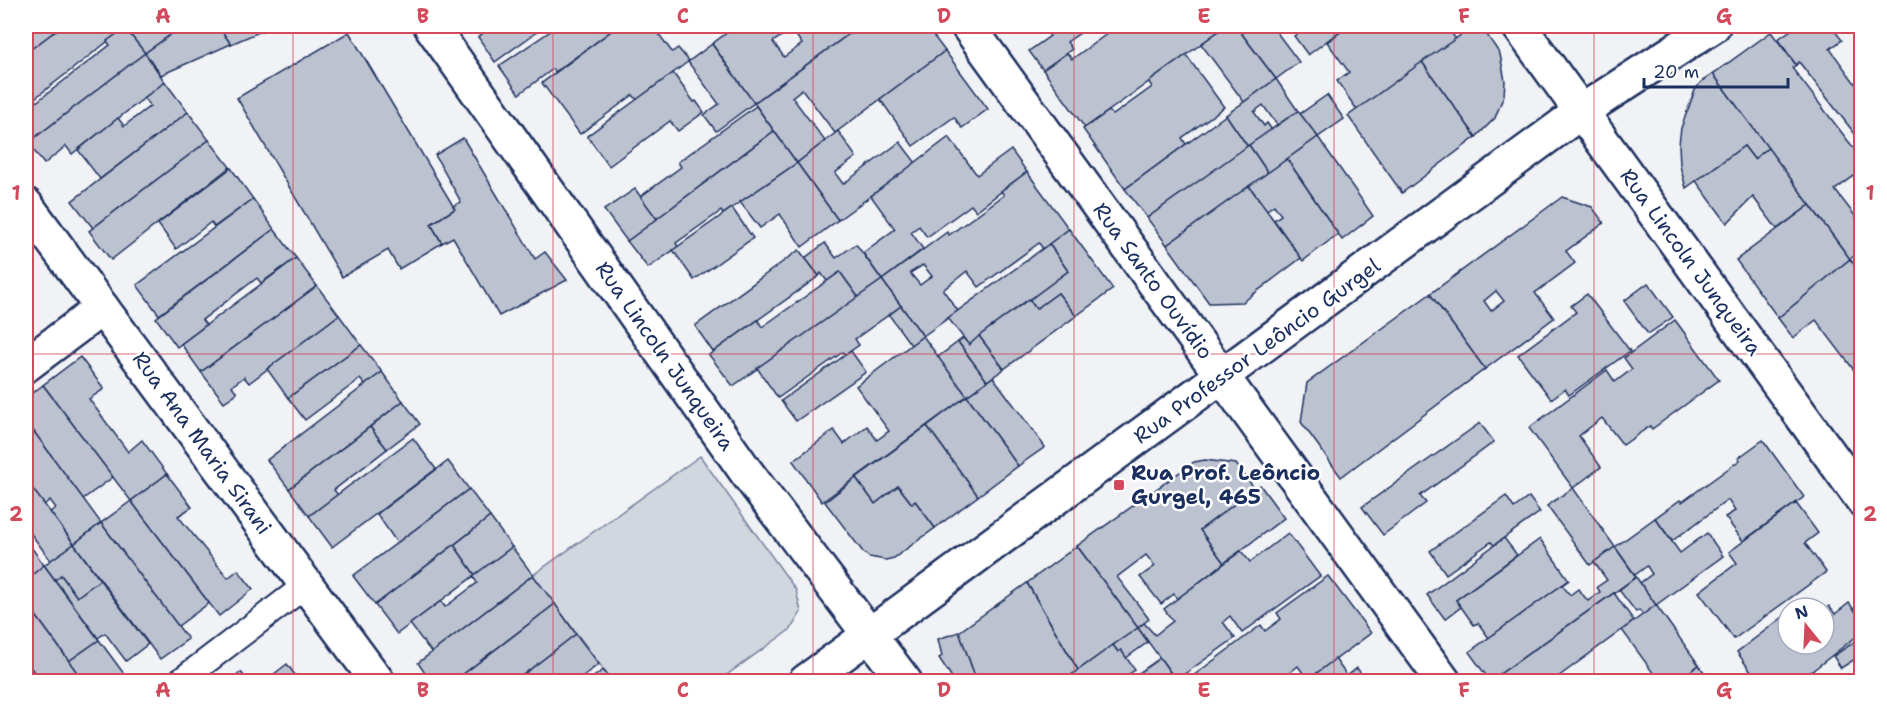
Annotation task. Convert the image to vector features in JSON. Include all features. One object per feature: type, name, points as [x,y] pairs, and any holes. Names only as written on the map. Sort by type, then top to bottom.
[{"type":"street","name":"Rua Lincoln Junqueira","points":[[431,26],[747,473],[905,681]]},
{"type":"street","name":"Rua Santo Ouvídio","points":[[968,26],[1444,681]]},
{"type":"street","name":"Rua Lincoln Junqueira","points":[[1519,26],[1862,500]]},
{"type":"street","name":"Rua Professor Leôncio Gurgel","points":[[805,681],[1582,111],[1713,26]]},
{"type":"street","name":"Rua Ana Maria Sirani","points":[[26,206],[378,681]]},
{"type":"street","points":[[26,365],[102,308]]},
{"type":"lane","points":[[179,681],[306,585]]},
{"type":"shaded area","points":[[700,456],[796,590],[801,612],[791,629],[718,681],[612,681],[533,575]]},
{"type":"building","points":[[26,26],[62,26],[26,53]]},
{"type":"building","points":[[62,26],[123,26],[125,28],[26,105],[26,53]]},
{"type":"building","points":[[128,26],[183,26],[145,53],[125,28]]},
{"type":"building","points":[[183,26],[227,26],[221,30],[231,44],[161,75],[145,53]]},
{"type":"building","points":[[227,26],[273,26],[231,44],[221,30]]},
{"type":"building","points":[[493,26],[545,26],[495,62],[478,37]]},
{"type":"building","points":[[558,26],[618,26],[555,72],[553,69],[519,94],[499,66]]},
{"type":"building","points":[[618,26],[653,26],[672,52],[678,48],[689,61],[637,100],[633,95],[580,134],[542,83]]},
{"type":"building","points":[[736,26],[796,26],[773,42],[784,57],[802,44],[793,31],[800,26],[860,26],[754,103],[712,44]]},
{"type":"building","points":[[860,26],[926,26],[945,51],[835,133],[802,89],[792,97],[825,141],[797,163],[754,103]]},
{"type":"building","points":[[1042,26],[1090,26],[1067,42],[1072,49],[1043,70],[1029,51],[1050,36]]},
{"type":"building","points":[[1118,26],[1182,26],[1183,28],[1186,26],[1226,26],[1085,128],[1043,70],[1067,53],[1072,59]]},
{"type":"building","points":[[1226,26],[1236,26],[1276,79],[1244,102],[1201,44]]},
{"type":"building","points":[[1236,26],[1272,26],[1299,62],[1276,79]]},
{"type":"building","points":[[1309,26],[1342,26],[1344,28],[1308,55],[1294,36]]},
{"type":"building","points":[[1349,26],[1446,26],[1456,39],[1357,110],[1337,81],[1349,72],[1327,42]]},
{"type":"building","points":[[1474,26],[1481,26],[1500,54],[1505,81],[1504,95],[1495,118],[1476,137],[1422,62]]},
{"type":"building","points":[[1797,26],[1831,26],[1842,40],[1830,49],[1862,93],[1862,143],[1799,62],[1796,65],[1778,39]]},
{"type":"building","points":[[125,28],[145,53],[28,143],[26,110],[110,45],[107,41]]},
{"type":"building","points":[[349,32],[455,209],[431,224],[442,243],[399,269],[388,250],[342,277],[237,98]]},
{"type":"building","points":[[1771,32],[1796,65],[1792,68],[1862,159],[1862,170],[1835,190],[1862,225],[1862,250],[1850,259],[1713,74]]},
{"type":"building","points":[[712,44],[754,103],[716,131],[704,115],[719,104],[688,62]]},
{"type":"building","points":[[945,51],[988,109],[962,128],[954,117],[913,146],[880,99]]},
{"type":"building","points":[[145,53],[165,82],[72,154],[66,146],[44,164],[28,143]]},
{"type":"building","points":[[1186,55],[1224,107],[1182,138],[1186,144],[1125,189],[1083,129],[1109,111],[1113,115],[1152,87],[1149,82]]},
{"type":"building","points":[[1422,62],[1476,137],[1402,193],[1348,116]]},
{"type":"building","points":[[673,73],[704,112],[678,131],[670,121],[609,166],[587,136]]},
{"type":"building","points":[[1713,74],[1768,148],[1754,159],[1744,146],[1686,188],[1680,166],[1681,128],[1695,90],[1701,82]]},
{"type":"building","points":[[1276,79],[1298,111],[1277,125],[1263,105],[1254,112],[1264,126],[1267,123],[1272,130],[1248,147],[1226,115]]},
{"type":"building","points":[[165,82],[188,112],[100,179],[78,150],[118,118],[124,126],[150,106],[144,98]]},
{"type":"building","points":[[1327,95],[1344,119],[1318,137],[1300,114]]},
{"type":"building","points":[[756,106],[774,131],[657,219],[640,197],[681,167],[678,162]]},
{"type":"building","points":[[1298,111],[1318,137],[1268,173],[1249,145]]},
{"type":"building","points":[[188,112],[209,140],[93,228],[72,201]]},
{"type":"building","points":[[1226,115],[1248,147],[1147,218],[1125,189]]},
{"type":"building","points":[[774,131],[797,163],[723,214],[721,211],[676,243],[678,247],[648,268],[627,241]]},
{"type":"building","points":[[838,131],[856,157],[835,173],[843,184],[900,142],[916,163],[838,220],[797,163]]},
{"type":"building","points":[[949,137],[977,175],[1011,150],[1027,172],[976,211],[971,205],[927,237],[919,226],[911,232],[923,249],[882,280],[863,253],[895,229],[871,196]]},
{"type":"building","points":[[1318,137],[1373,216],[1342,240],[1287,159]]},
{"type":"building","points":[[463,138],[535,259],[545,252],[567,280],[499,316],[453,237],[442,243],[431,224],[455,209],[453,206],[461,202],[435,155]]},
{"type":"building","points":[[209,140],[230,167],[111,260],[89,231]]},
{"type":"building","points":[[1249,145],[1268,173],[1167,245],[1147,218]]},
{"type":"building","points":[[1744,146],[1754,159],[1768,148],[1810,205],[1777,229],[1753,197],[1727,223],[1696,181]]},
{"type":"building","points":[[1287,159],[1338,234],[1303,261],[1274,220],[1281,215],[1274,205],[1267,210],[1249,186]]},
{"type":"building","points":[[797,163],[838,220],[802,247],[780,214],[760,228],[740,202]]},
{"type":"building","points":[[231,168],[253,199],[214,227],[211,222],[176,249],[158,224]]},
{"type":"building","points":[[1027,172],[1069,229],[1043,249],[1039,243],[979,287],[967,271],[943,290],[958,311],[923,336],[882,280],[947,232],[949,235],[1004,195],[1001,191]],"holes":[[[923,265],[932,276],[920,285],[910,273]]]},
{"type":"building","points":[[1249,186],[1301,258],[1243,302],[1209,303],[1167,245]]},
{"type":"building","points":[[635,189],[657,219],[627,241],[604,210]]},
{"type":"building","points":[[1562,197],[1592,207],[1604,223],[1566,251],[1575,263],[1535,293],[1554,318],[1485,369],[1430,294]],"holes":[[[1496,291],[1504,301],[1491,311],[1484,301]]]},
{"type":"building","points":[[253,199],[274,229],[159,315],[137,285]]},
{"type":"building","points":[[1810,205],[1850,259],[1778,318],[1736,260]]},
{"type":"building","points":[[732,208],[753,238],[694,280],[673,250]]},
{"type":"building","points":[[274,229],[296,258],[261,283],[257,278],[202,320],[206,325],[177,347],[156,318]]},
{"type":"building","points":[[1069,229],[1113,289],[1076,316],[1058,293],[1036,309],[1029,299],[1068,271],[1049,244]]},
{"type":"building","points":[[825,243],[836,258],[856,244],[882,280],[858,297],[840,272],[827,281],[821,273],[819,276],[805,258]]},
{"type":"building","points":[[1049,244],[1068,271],[969,345],[948,318]]},
{"type":"building","points":[[799,250],[819,276],[713,352],[695,326]]},
{"type":"building","points":[[296,258],[317,286],[201,372],[181,344]]},
{"type":"building","points":[[1850,259],[1862,275],[1862,371],[1857,374],[1816,320],[1793,338],[1778,318]]},
{"type":"building","points":[[840,272],[858,297],[733,386],[709,355],[758,320],[762,327]]},
{"type":"building","points":[[882,280],[901,306],[855,339],[859,345],[845,355],[843,352],[778,398],[757,368]]},
{"type":"building","points":[[1648,283],[1673,317],[1648,334],[1624,301]]},
{"type":"building","points":[[317,286],[339,315],[249,383],[244,377],[232,386],[237,393],[224,402],[201,372]]},
{"type":"building","points":[[1058,293],[1076,316],[1004,369],[979,336],[1029,299],[1036,309]]},
{"type":"building","points":[[1430,294],[1485,369],[1341,477],[1301,422],[1307,383]]},
{"type":"building","points":[[1587,294],[1630,351],[1569,395],[1565,389],[1551,399],[1518,355],[1576,312],[1571,306]]},
{"type":"building","points":[[901,306],[923,336],[911,345],[889,315]]},
{"type":"building","points":[[339,315],[361,345],[288,398],[267,369]]},
{"type":"building","points":[[1675,320],[1719,380],[1652,429],[1650,426],[1623,445],[1602,418],[1579,436],[1601,467],[1573,488],[1529,428],[1607,370],[1615,382],[1632,369],[1624,358]]},
{"type":"building","points":[[923,336],[967,396],[822,502],[793,461],[834,430],[844,444],[867,426],[877,440],[889,431],[856,386]]},
{"type":"building","points":[[979,336],[1004,369],[987,381],[958,342],[963,338],[969,345]]},
{"type":"building","points":[[958,342],[987,381],[967,396],[938,357]]},
{"type":"building","points":[[361,345],[382,372],[365,385],[360,379],[305,420],[288,398]]},
{"type":"building","points":[[851,351],[866,372],[796,421],[781,401]]},
{"type":"building","points":[[80,357],[104,389],[89,399],[128,452],[142,440],[167,474],[131,501],[43,385]]},
{"type":"building","points":[[382,372],[403,401],[289,489],[267,460]]},
{"type":"building","points":[[993,377],[1045,447],[1018,466],[967,396]]},
{"type":"building","points":[[43,385],[113,477],[83,499],[26,421],[26,398]]},
{"type":"building","points":[[967,396],[1018,466],[978,496],[927,426]]},
{"type":"building","points":[[403,401],[420,424],[387,449],[370,427]]},
{"type":"building","points":[[26,421],[101,523],[74,544],[50,512],[56,508],[50,500],[44,505],[26,480]]},
{"type":"building","points":[[1480,423],[1494,442],[1420,496],[1426,503],[1383,535],[1362,507]]},
{"type":"building","points":[[927,426],[978,496],[935,528],[915,501],[912,504],[898,486],[875,504],[856,478]]},
{"type":"building","points":[[370,427],[387,449],[334,490],[338,495],[309,516],[289,489]]},
{"type":"building","points":[[413,438],[436,469],[332,547],[309,516]]},
{"type":"building","points":[[1763,440],[1804,497],[1743,541],[1725,517],[1735,511],[1728,500],[1672,541],[1655,518],[1680,500],[1682,502],[1740,460],[1738,458]]},
{"type":"building","points":[[1205,460],[1236,464],[1255,489],[1200,530],[1224,563],[1177,599],[1174,594],[1161,604],[1140,577],[1155,566],[1146,555],[1117,577],[1149,619],[1138,628],[1077,546],[1194,462]]},
{"type":"building","points":[[448,461],[469,489],[397,543],[377,514]]},
{"type":"building","points":[[167,474],[192,507],[178,516],[228,578],[238,570],[253,589],[219,616],[131,501]]},
{"type":"building","points":[[856,478],[875,504],[898,486],[912,504],[915,501],[935,528],[894,558],[886,560],[869,557],[825,502]]},
{"type":"building","points":[[26,480],[74,544],[51,561],[26,527]]},
{"type":"building","points":[[1260,485],[1284,518],[1224,563],[1200,530]]},
{"type":"building","points":[[1573,488],[1615,547],[1590,565],[1547,506]]},
{"type":"building","points":[[469,489],[490,517],[375,605],[353,576]]},
{"type":"building","points":[[1506,496],[1514,508],[1529,497],[1540,512],[1494,545],[1491,542],[1446,574],[1430,551]]},
{"type":"building","points":[[131,501],[209,603],[178,626],[101,523]]},
{"type":"building","points":[[1796,503],[1818,533],[1805,543],[1826,572],[1793,596],[1776,596],[1776,608],[1734,639],[1699,592],[1737,563],[1729,552]]},
{"type":"building","points":[[490,517],[512,547],[475,575],[454,545]]},
{"type":"building","points":[[1655,518],[1680,553],[1707,533],[1723,556],[1656,605],[1640,583],[1652,574],[1647,566],[1635,575],[1615,547]]},
{"type":"building","points":[[101,523],[188,639],[160,659],[74,544]]},
{"type":"building","points":[[1288,533],[1320,576],[1242,633],[1230,616],[1223,622],[1235,638],[1176,680],[1138,628],[1144,623],[1155,635],[1173,621],[1164,609],[1177,599],[1241,551],[1250,562]]},
{"type":"building","points":[[1504,538],[1517,555],[1456,600],[1461,607],[1445,619],[1427,595]]},
{"type":"building","points":[[1540,539],[1569,580],[1489,638],[1478,623],[1474,625],[1456,600]]},
{"type":"building","points":[[26,540],[44,565],[26,580]]},
{"type":"building","points":[[74,544],[100,580],[77,597],[61,575],[55,580],[44,565]]},
{"type":"building","points":[[454,545],[475,575],[397,634],[375,605]]},
{"type":"building","points":[[1077,546],[1138,628],[1078,670],[1027,583]]},
{"type":"building","points":[[512,547],[533,575],[432,653],[410,624],[441,601],[445,607],[477,583],[473,576]]},
{"type":"building","points":[[1615,547],[1636,577],[1490,681],[1469,652],[1562,585],[1570,595],[1578,589],[1588,601],[1600,592],[1597,587],[1607,580],[1594,562]]},
{"type":"building","points":[[44,565],[99,640],[69,661],[26,602],[26,580]]},
{"type":"building","points":[[61,575],[77,597],[100,580],[148,644],[126,661],[105,633],[98,638],[55,580]]},
{"type":"building","points":[[533,575],[555,604],[453,682],[431,682],[418,663]]},
{"type":"building","points":[[1328,576],[1371,633],[1308,680],[1298,666],[1278,682],[1185,682],[1261,625],[1265,631],[1281,619],[1277,613]]},
{"type":"building","points":[[1636,577],[1656,605],[1643,615],[1639,610],[1636,612],[1619,590]]},
{"type":"building","points":[[1027,583],[1078,670],[1062,682],[977,682],[959,632]]},
{"type":"building","points":[[1614,593],[1634,621],[1551,682],[1490,681]]},
{"type":"building","points":[[26,602],[84,682],[41,682],[26,661]]},
{"type":"building","points":[[1849,603],[1862,620],[1862,632],[1836,652],[1836,613]]},
{"type":"building","points":[[555,604],[576,634],[514,682],[453,682]]},
{"type":"building","points":[[1656,605],[1699,665],[1676,682],[1644,682],[1654,674],[1622,630]]},
{"type":"building","points":[[1776,622],[1776,656],[1831,656],[1798,682],[1758,682],[1737,652]]},
{"type":"building","points":[[1138,628],[1148,642],[1126,658],[1121,650],[1118,652],[1113,645]]},
{"type":"building","points":[[959,632],[977,682],[955,682],[939,658],[942,656],[938,639]]},
{"type":"building","points":[[576,634],[599,664],[575,682],[514,682]]},
{"type":"building","points":[[1862,637],[1862,669],[1855,659],[1841,668],[1833,656]]},
{"type":"building","points":[[99,640],[130,682],[84,682],[69,661]]},
{"type":"building","points":[[1113,645],[1118,652],[1121,650],[1135,670],[1117,682],[1062,682]]},
{"type":"building","points":[[1160,658],[1177,682],[1126,682]]},
{"type":"building","points":[[1335,659],[1347,676],[1357,668],[1367,682],[1311,682],[1309,679]]},
{"type":"building","points":[[26,661],[41,682],[26,682]]},
{"type":"building","points":[[287,664],[300,682],[265,682],[265,681]]},
{"type":"building","points":[[1699,665],[1711,682],[1676,682]]},
{"type":"building","points":[[603,670],[612,682],[587,682]]},
{"type":"building","points":[[241,672],[248,682],[228,682]]},
{"type":"place","name":"Rua Prof. Leôncio Gurgel, 465","points":[[1119,485]]}]
